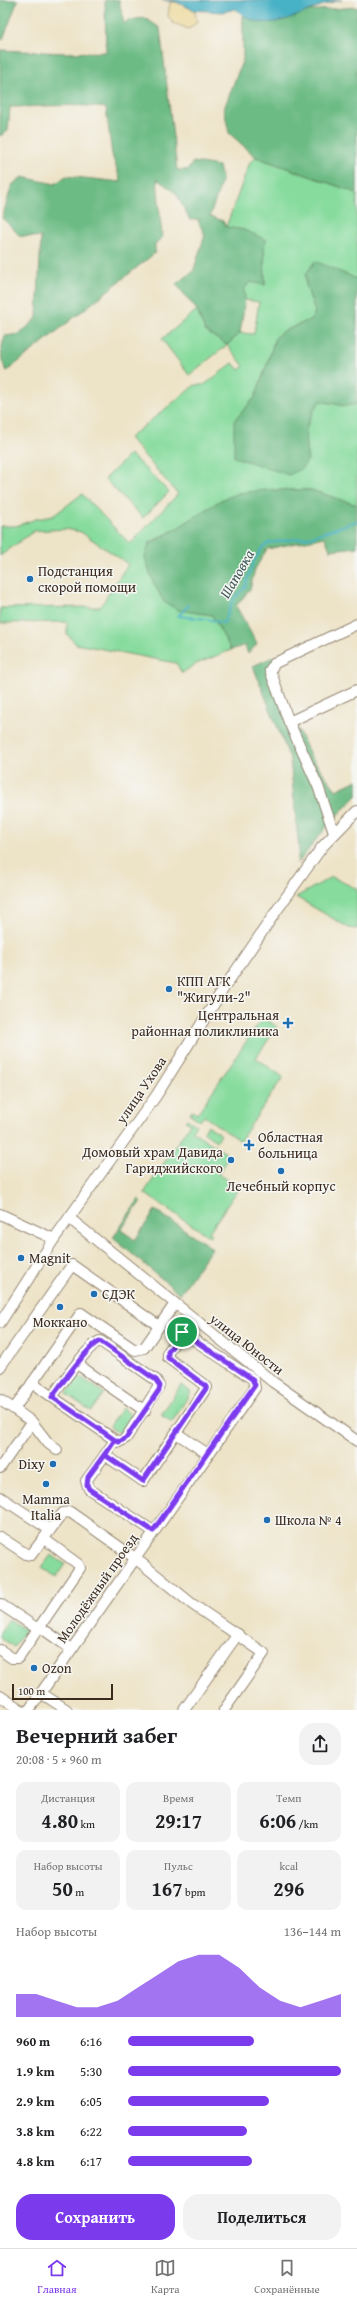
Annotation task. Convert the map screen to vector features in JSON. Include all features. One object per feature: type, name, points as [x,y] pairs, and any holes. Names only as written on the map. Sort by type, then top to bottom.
[{"type":"street","points":[[334,833],[318,786],[289,722],[270,675],[271,668],[275,663],[357,624]]},
{"type":"street","points":[[289,722],[357,690]]},
{"type":"street","name":"улица Ухова","points":[[0,1323],[68,1218],[156,1096],[222,991],[277,910],[334,833],[355,817]]},
{"type":"street","points":[[0,1214],[54,1239]]},
{"type":"street","name":"улица Юности","points":[[68,1218],[174,1305],[307,1407],[357,1441]]},
{"type":"street","points":[[0,1366],[72,1265],[159,1326]]},
{"type":"street","points":[[14,1409],[82,1313],[135,1350],[139,1350],[144,1348],[174,1305]]},
{"type":"street","points":[[105,1455],[143,1481],[207,1387],[168,1358],[168,1352],[192,1318]]},
{"type":"street","name":"Молодёжный проезд","points":[[29,1710],[153,1531],[255,1388],[255,1383],[252,1379],[182,1332]]},
{"type":"street","points":[[32,1384],[119,1442],[126,1438],[159,1390],[158,1383],[100,1341],[93,1345],[52,1397]]},
{"type":"street","points":[[77,1364],[145,1411]]},
{"type":"street","points":[[0,1400],[32,1422],[48,1443],[57,1450]]},
{"type":"street","points":[[0,1468],[32,1422]]},
{"type":"street","points":[[176,1433],[208,1454]]},
{"type":"street","points":[[115,1440],[88,1477],[87,1485],[89,1489],[153,1531]]},
{"type":"street","points":[[0,1497],[50,1530]]},
{"type":"street","points":[[0,1537],[29,1555],[34,1554],[63,1513],[70,1512],[135,1558],[192,1604],[264,1653],[224,1710]]},
{"type":"street","points":[[0,1650],[12,1658],[18,1658],[80,1568],[78,1564],[44,1539]]},
{"type":"street","points":[[0,1604],[71,1649]]},
{"type":"street","points":[[184,1710],[238,1634]]},
{"type":"street","points":[[41,1693],[67,1710]]},
{"type":"street","points":[[0,1696],[21,1710]]},
{"type":"green space","points":[[0,0],[18,0],[3,39],[0,39]]},
{"type":"green space","points":[[105,0],[119,0],[124,24],[128,20],[145,18],[160,28],[177,170],[188,170],[193,162],[219,166],[222,180],[210,216],[223,221],[226,227],[244,230],[267,240],[264,245],[265,285],[250,282],[244,289],[245,300],[240,333],[227,345],[205,331],[197,310],[176,284],[193,272],[205,235],[198,221],[201,219],[190,220],[176,193],[157,179],[162,238],[155,244],[155,253],[7,371],[2,359],[2,346],[5,336],[20,334],[37,318],[41,237],[20,236],[2,218],[12,185],[22,177],[55,184],[66,176],[121,182],[112,155],[106,108],[70,105],[10,107],[8,131],[0,136],[0,50],[65,53],[106,52]]},
{"type":"green space","points":[[357,7],[357,193],[256,157],[229,133],[224,109],[243,59],[243,16]]},
{"type":"green space","points":[[256,157],[357,193],[357,279],[315,262],[306,274],[306,285],[315,312],[312,319],[282,332],[275,338],[255,397],[234,421],[308,460],[306,429],[311,416],[320,401],[345,406],[357,404],[357,505],[311,490],[266,490],[239,493],[221,500],[176,529],[149,543],[191,612],[212,615],[231,650],[196,664],[182,673],[176,663],[76,644],[67,634],[67,622],[0,623],[0,608],[100,607],[128,564],[81,532],[66,529],[34,531],[0,556],[0,526],[16,526],[36,519],[53,516],[82,494],[130,544],[178,494],[129,438],[195,385],[204,385],[233,363],[239,370],[244,366],[227,345],[240,333],[254,334],[259,302],[245,300],[243,289],[250,282],[265,284],[264,245],[244,230],[226,227],[250,162]]},
{"type":"green space","points":[[315,261],[357,279],[357,404],[345,406],[320,401],[308,422],[306,429],[308,460],[302,468],[289,475],[234,457],[234,421],[255,397],[275,338],[282,332],[312,319],[315,312],[306,285],[306,274]]},
{"type":"green space","points":[[197,310],[205,331],[227,345],[189,375],[162,339]]},
{"type":"green space","points":[[130,454],[169,492],[143,518],[105,479]]},
{"type":"green space","points":[[266,490],[311,490],[357,505],[357,547],[330,550],[325,537],[267,549],[255,569],[250,589],[236,606],[257,644],[248,654],[245,645],[231,650],[212,615],[178,610],[164,602],[153,582],[145,558],[149,544],[176,529],[221,500],[239,493]]},
{"type":"green space","points":[[273,657],[275,663],[272,666],[297,734],[298,729],[311,757],[336,790],[357,780],[357,796],[332,820],[297,864],[299,849],[290,759],[253,666]]},
{"type":"green space","points":[[332,877],[357,889],[357,929],[349,928],[296,897]]},
{"type":"green space","points":[[263,1017],[277,1027],[256,1058],[283,1077],[240,1141],[204,1116],[200,1121],[190,1114],[192,1111],[197,1114]]},
{"type":"green space","points":[[187,1119],[196,1125],[192,1131],[230,1156],[218,1174],[239,1188],[209,1232],[212,1234],[210,1237],[144,1193],[190,1124],[185,1121]]},
{"type":"green space","points":[[208,1125],[221,1135],[216,1141],[203,1132]]},
{"type":"green space","points":[[139,1199],[141,1201],[121,1230],[135,1240],[155,1210],[212,1248],[180,1294],[113,1238]]},
{"type":"green space","points":[[79,1376],[104,1393],[91,1411],[66,1394]]},
{"type":"green space","points":[[181,1385],[191,1392],[172,1422],[161,1415]]},
{"type":"green space","points":[[122,1408],[133,1416],[119,1433],[111,1428],[110,1425]]},
{"type":"green space","points":[[51,1555],[65,1564],[56,1577],[42,1567]]},
{"type":"green space","points":[[9,1619],[25,1630],[14,1647],[0,1637],[0,1632]]},
{"type":"sand","points":[[170,2],[176,2],[194,10],[197,22],[189,29],[173,23],[168,16]]},
{"type":"water","points":[[162,0],[342,0],[329,3],[288,19],[275,22],[262,22],[249,18],[236,9],[222,12],[194,10],[176,2]]},
{"type":"waterway","name":"Шаповка","points":[[189,605],[178,616],[207,619],[224,623],[233,600],[245,587],[253,563],[262,548],[268,543],[310,537],[357,521]]},
{"type":"place","name":"Подстанция скорой помощи","points":[[30,579]]},
{"type":"place","name":"КПП АГК \"Жигули-2\"","points":[[169,989]]},
{"type":"place","name":"Центральная районная поликлиника","points":[[288,1023]]},
{"type":"place","name":"Областная больница","points":[[249,1145]]},
{"type":"place","name":"Домовый храм Давида Гариджийского","points":[[231,1160]]},
{"type":"place","name":"Лечебный корпус","points":[[281,1171]]},
{"type":"place","name":"Magnit","points":[[21,1258]]},
{"type":"place","name":"СДЭК","points":[[94,1294]]},
{"type":"place","name":"Моккано","points":[[60,1307]]},
{"type":"place","name":"Dixy","points":[[53,1464]]},
{"type":"place","name":"Mamma Italia","points":[[46,1484]]},
{"type":"place","name":"Школа № 4","points":[[267,1520]]},
{"type":"place","name":"Ozon","points":[[34,1668]]},
{"type":"route","points":[[182,1332],[168,1352],[168,1358],[207,1387],[143,1481],[105,1455],[115,1440],[119,1442],[126,1438],[159,1390],[160,1386],[156,1380],[100,1341],[96,1342],[72,1368],[52,1397],[115,1440],[88,1477],[86,1481],[89,1489],[153,1531],[255,1388],[254,1381],[252,1379],[182,1332]]}]
